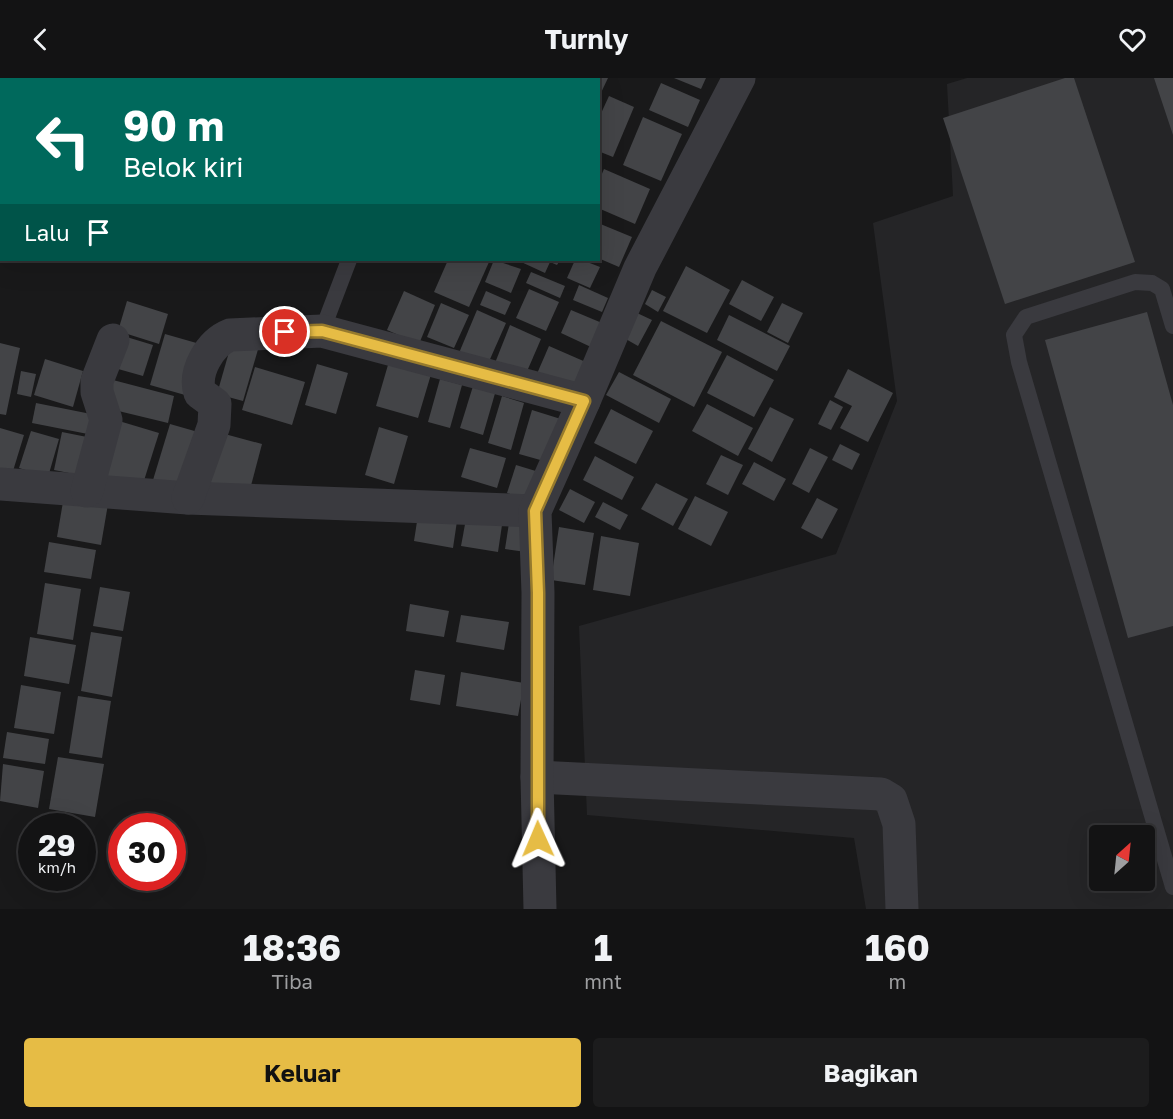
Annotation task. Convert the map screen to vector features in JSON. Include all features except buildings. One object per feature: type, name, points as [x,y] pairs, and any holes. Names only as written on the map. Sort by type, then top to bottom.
[{"type":"street","points":[[540,909],[537,777],[538,593],[535,511],[640,268],[739,78]]},
{"type":"street","points":[[188,498],[216,415],[215,404],[201,393],[199,381],[208,351],[222,338],[230,335],[322,331],[584,401]]},
{"type":"street","points":[[87,491],[106,420],[97,392],[97,381],[113,340]]},
{"type":"street","points":[[0,484],[188,498],[535,511]]},
{"type":"street","points":[[537,777],[881,794],[891,800],[899,824],[902,909]]},
{"type":"lane","points":[[322,331],[350,261]]},
{"type":"lane","points":[[1173,326],[1162,289],[1152,283],[1135,282],[1026,317],[1014,334],[1019,362],[1173,886]]},
{"type":"shaded area","points":[[967,78],[1173,78],[1173,909],[866,909],[854,838],[587,815],[579,626],[836,554],[897,401],[873,223],[953,196],[947,84]]},
{"type":"route","points":[[285,332],[322,331],[584,401],[535,511],[538,593],[538,839]]}]
